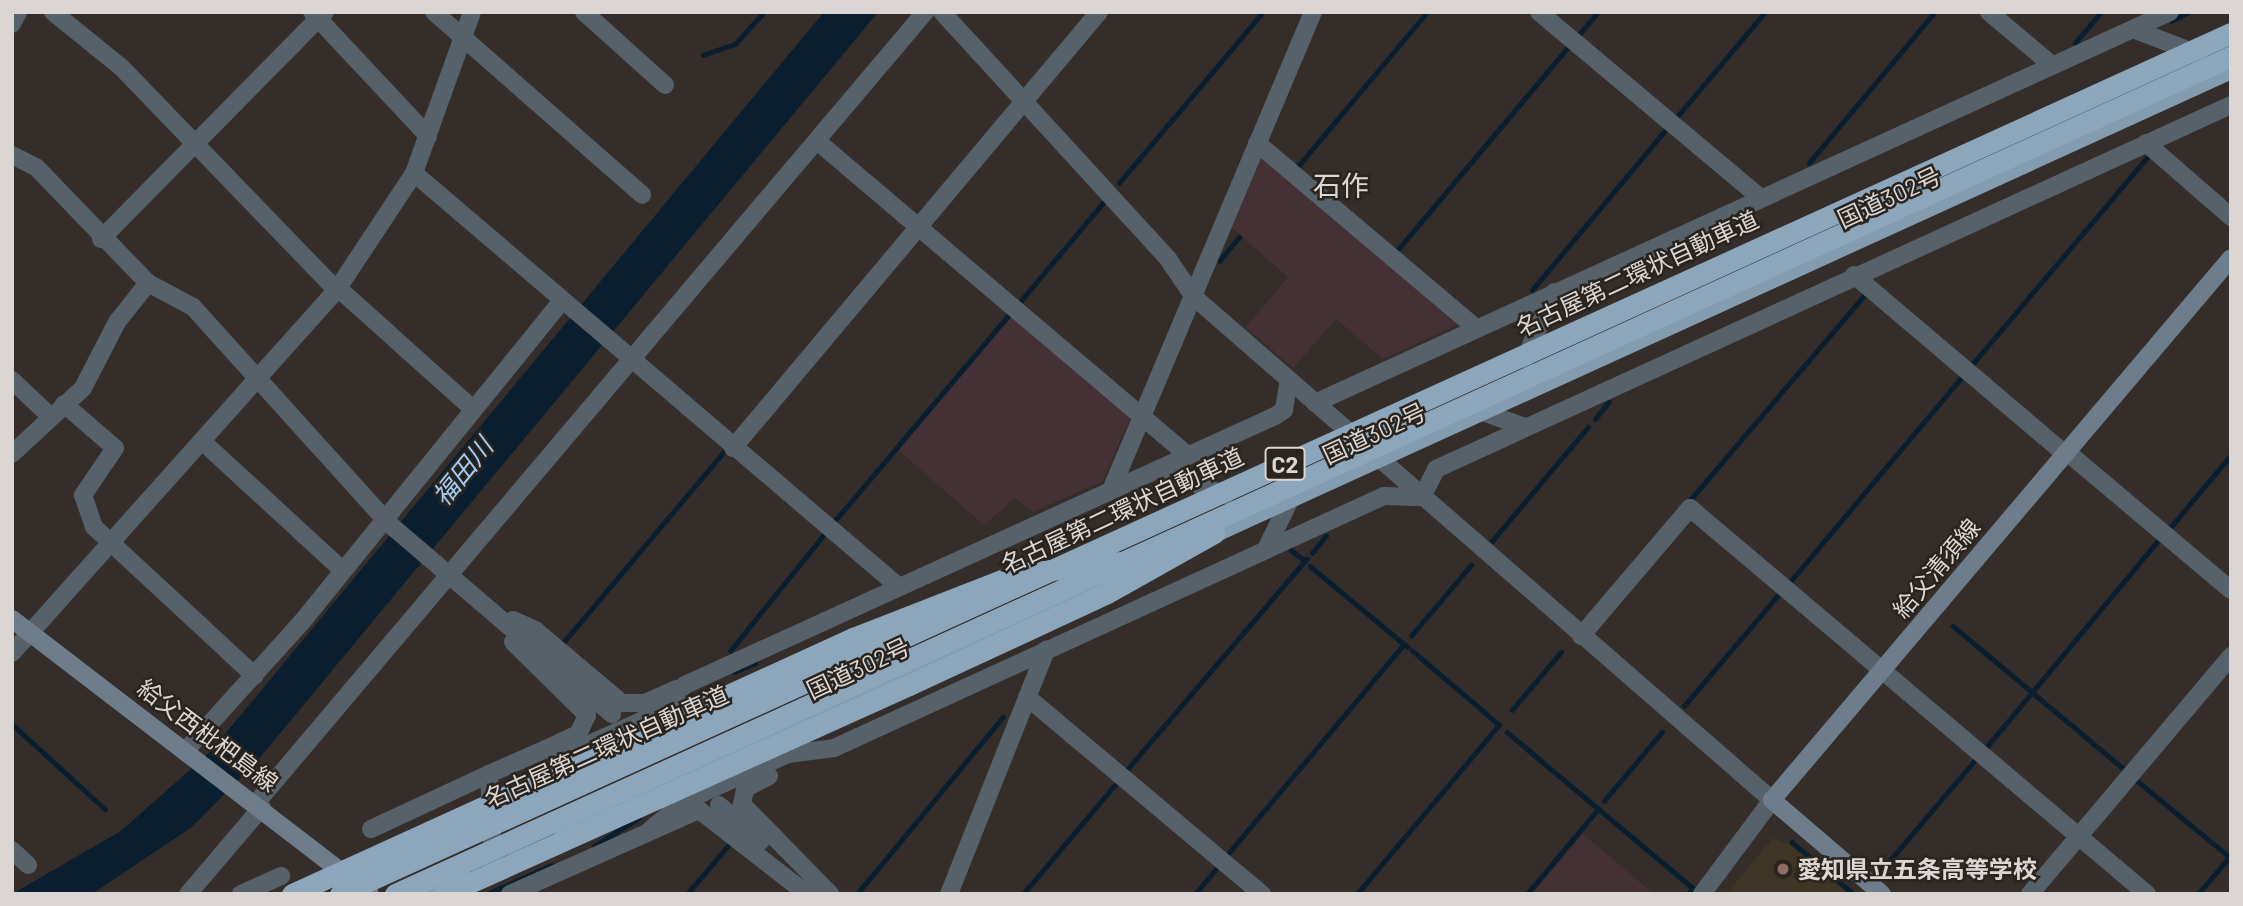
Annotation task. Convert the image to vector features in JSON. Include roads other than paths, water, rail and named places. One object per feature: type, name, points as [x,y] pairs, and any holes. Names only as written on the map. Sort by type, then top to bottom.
[{"type":"highway","name":"名古屋第二環状自動車道","points":[[340,894],[2231,33]]},
{"type":"highway","name":"名古屋第二環状自動車道","points":[[395,894],[2231,56]]},
{"type":"highway","name":"国道302号","points":[[422,894],[2231,68]]},
{"type":"highway","points":[[445,894],[1107,593],[1213,533]]},
{"type":"highway","points":[[286,885],[853,638],[1017,574],[1153,560]]},
{"type":"main road","name":"給父清須線","points":[[1772,800],[2231,258]]},
{"type":"main road","name":"給父西枇杷島線","points":[[12,619],[188,749],[370,894]]},
{"type":"main road","points":[[1772,800],[1882,894]]},
{"type":"street","points":[[12,24],[19,12]]},
{"type":"street","points":[[53,12],[198,142],[337,289],[473,409]]},
{"type":"street","points":[[434,12],[642,195]]},
{"type":"street","points":[[12,653],[337,289],[414,173],[472,12]]},
{"type":"street","points":[[584,12],[665,85]]},
{"type":"street","points":[[188,894],[255,801],[925,12]]},
{"type":"street","points":[[942,12],[1026,100],[1194,297],[1772,800],[1702,894]]},
{"type":"street","points":[[733,448],[1099,12]]},
{"type":"street","points":[[1111,490],[1140,414],[1194,297],[1313,12]]},
{"type":"street","points":[[1539,12],[1761,198]]},
{"type":"street","points":[[1989,12],[2052,65]]},
{"type":"street","points":[[1315,403],[2170,12]]},
{"type":"street","points":[[100,239],[198,142],[319,14],[428,136]]},
{"type":"street","points":[[2133,29],[2231,68]]},
{"type":"street","points":[[1422,497],[1436,469],[1854,275],[2231,105]]},
{"type":"street","points":[[817,141],[1189,456]]},
{"type":"street","points":[[1257,143],[1477,329]]},
{"type":"street","points":[[2146,143],[2231,217]]},
{"type":"street","points":[[12,155],[36,167],[100,239],[148,283],[193,307],[260,375],[386,520],[446,576],[491,610],[612,713]]},
{"type":"street","points":[[414,173],[563,303],[899,587]]},
{"type":"street","points":[[1854,275],[2231,590]]},
{"type":"street","points":[[12,454],[83,388],[117,322],[148,283]]},
{"type":"street","points":[[1509,398],[1554,292]]},
{"type":"street","points":[[188,749],[255,676],[563,303]]},
{"type":"street","points":[[12,380],[115,449],[82,503],[111,543],[255,676]]},
{"type":"street","points":[[491,610],[535,631],[622,703],[645,703],[1189,456],[1283,410],[1289,380]]},
{"type":"street","points":[[1480,411],[1525,427]]},
{"type":"street","points":[[202,441],[337,565]]},
{"type":"street","points":[[1157,470],[1265,509]]},
{"type":"street","points":[[830,894],[811,868],[746,812],[742,795],[754,783],[1384,496],[1422,497]]},
{"type":"street","points":[[1266,549],[1291,498]]},
{"type":"street","points":[[1581,636],[1690,508],[2147,894]]},
{"type":"street","points":[[371,828],[578,734],[587,715],[583,706],[518,650],[491,610]]},
{"type":"street","points":[[949,894],[1046,650]]},
{"type":"street","points":[[2030,894],[2231,656]]},
{"type":"street","points":[[546,749],[576,750],[659,713],[685,685]]},
{"type":"street","points":[[1027,697],[1262,894]]},
{"type":"street","points":[[650,830],[685,802],[788,754],[834,748]]},
{"type":"street","points":[[489,774],[493,862]]},
{"type":"street","points":[[719,805],[823,894]]},
{"type":"street","points":[[510,894],[690,811],[707,812],[807,894]]},
{"type":"street","points":[[546,837],[584,860]]},
{"type":"street","points":[[12,850],[28,865]]},
{"type":"street","points":[[241,894],[286,885]]},
{"type":"water","name":"福田川","points":[[824,12],[878,12],[257,761],[192,827],[92,894],[12,894],[121,831],[210,752]]},
{"type":"waterway","points":[[703,55],[735,44],[764,12]]},
{"type":"waterway","points":[[1119,183],[1263,12]]},
{"type":"waterway","points":[[1295,170],[1427,12]]},
{"type":"waterway","points":[[1577,37],[1598,12]]},
{"type":"waterway","points":[[1676,118],[1765,12]]},
{"type":"waterway","points":[[1809,163],[1935,12]]},
{"type":"waterway","points":[[2075,43],[2101,12]]},
{"type":"waterway","points":[[2171,21],[2189,12]]},
{"type":"waterway","points":[[1396,252],[1570,45]]},
{"type":"waterway","points":[[1532,290],[1668,127]]},
{"type":"waterway","points":[[1970,367],[2150,154]]},
{"type":"waterway","points":[[1019,303],[1103,203]]},
{"type":"waterway","points":[[1219,261],[1239,237]]},
{"type":"waterway","points":[[1690,500],[1866,293]]},
{"type":"waterway","points":[[833,523],[1011,312]]},
{"type":"waterway","points":[[1789,583],[1963,376]]},
{"type":"waterway","points":[[1595,419],[1609,402]]},
{"type":"waterway","points":[[1492,541],[1588,427]]},
{"type":"waterway","points":[[562,644],[726,449]]},
{"type":"waterway","points":[[2169,529],[2231,455]]},
{"type":"waterway","points":[[1181,468],[1200,474]]},
{"type":"waterway","points":[[730,651],[827,531]]},
{"type":"waterway","points":[[1312,553],[1326,536]]},
{"type":"waterway","points":[[1985,749],[2160,538]]},
{"type":"waterway","points":[[1291,550],[1305,561]]},
{"type":"waterway","points":[[1125,772],[1306,559]]},
{"type":"waterway","points":[[1411,636],[1471,565]]},
{"type":"waterway","points":[[1310,566],[1408,647]]},
{"type":"waterway","points":[[1684,706],[1780,593]]},
{"type":"waterway","points":[[1953,626],[2124,769]]},
{"type":"waterway","points":[[1227,855],[1404,644]]},
{"type":"waterway","points":[[1357,894],[1499,725],[1412,651]]},
{"type":"waterway","points":[[1512,710],[1561,652]]},
{"type":"waterway","points":[[734,672],[755,663]]},
{"type":"waterway","points":[[857,894],[1003,717]]},
{"type":"waterway","points":[[12,724],[105,809]]},
{"type":"waterway","points":[[1507,732],[1693,888],[1689,894]]},
{"type":"waterway","points":[[1604,801],[1662,732]]},
{"type":"waterway","points":[[1880,872],[1976,759]]},
{"type":"waterway","points":[[2135,779],[2231,858]]},
{"type":"waterway","points":[[1023,894],[1118,781]]},
{"type":"waterway","points":[[1527,894],[1598,809]]},
{"type":"waterway","points":[[594,846],[639,818]]},
{"type":"waterway","points":[[687,894],[732,841]]},
{"type":"waterway","points":[[1792,842],[1854,894]]},
{"type":"waterway","points":[[2198,894],[2230,856]]},
{"type":"waterway","points":[[487,894],[552,865]]},
{"type":"waterway","points":[[1195,894],[1219,865]]},
{"type":"place","name":"愛知県立五条高等学校","points":[[1783,869]]},
{"type":"district","name":"石作","points":[[1341,185]]}]
